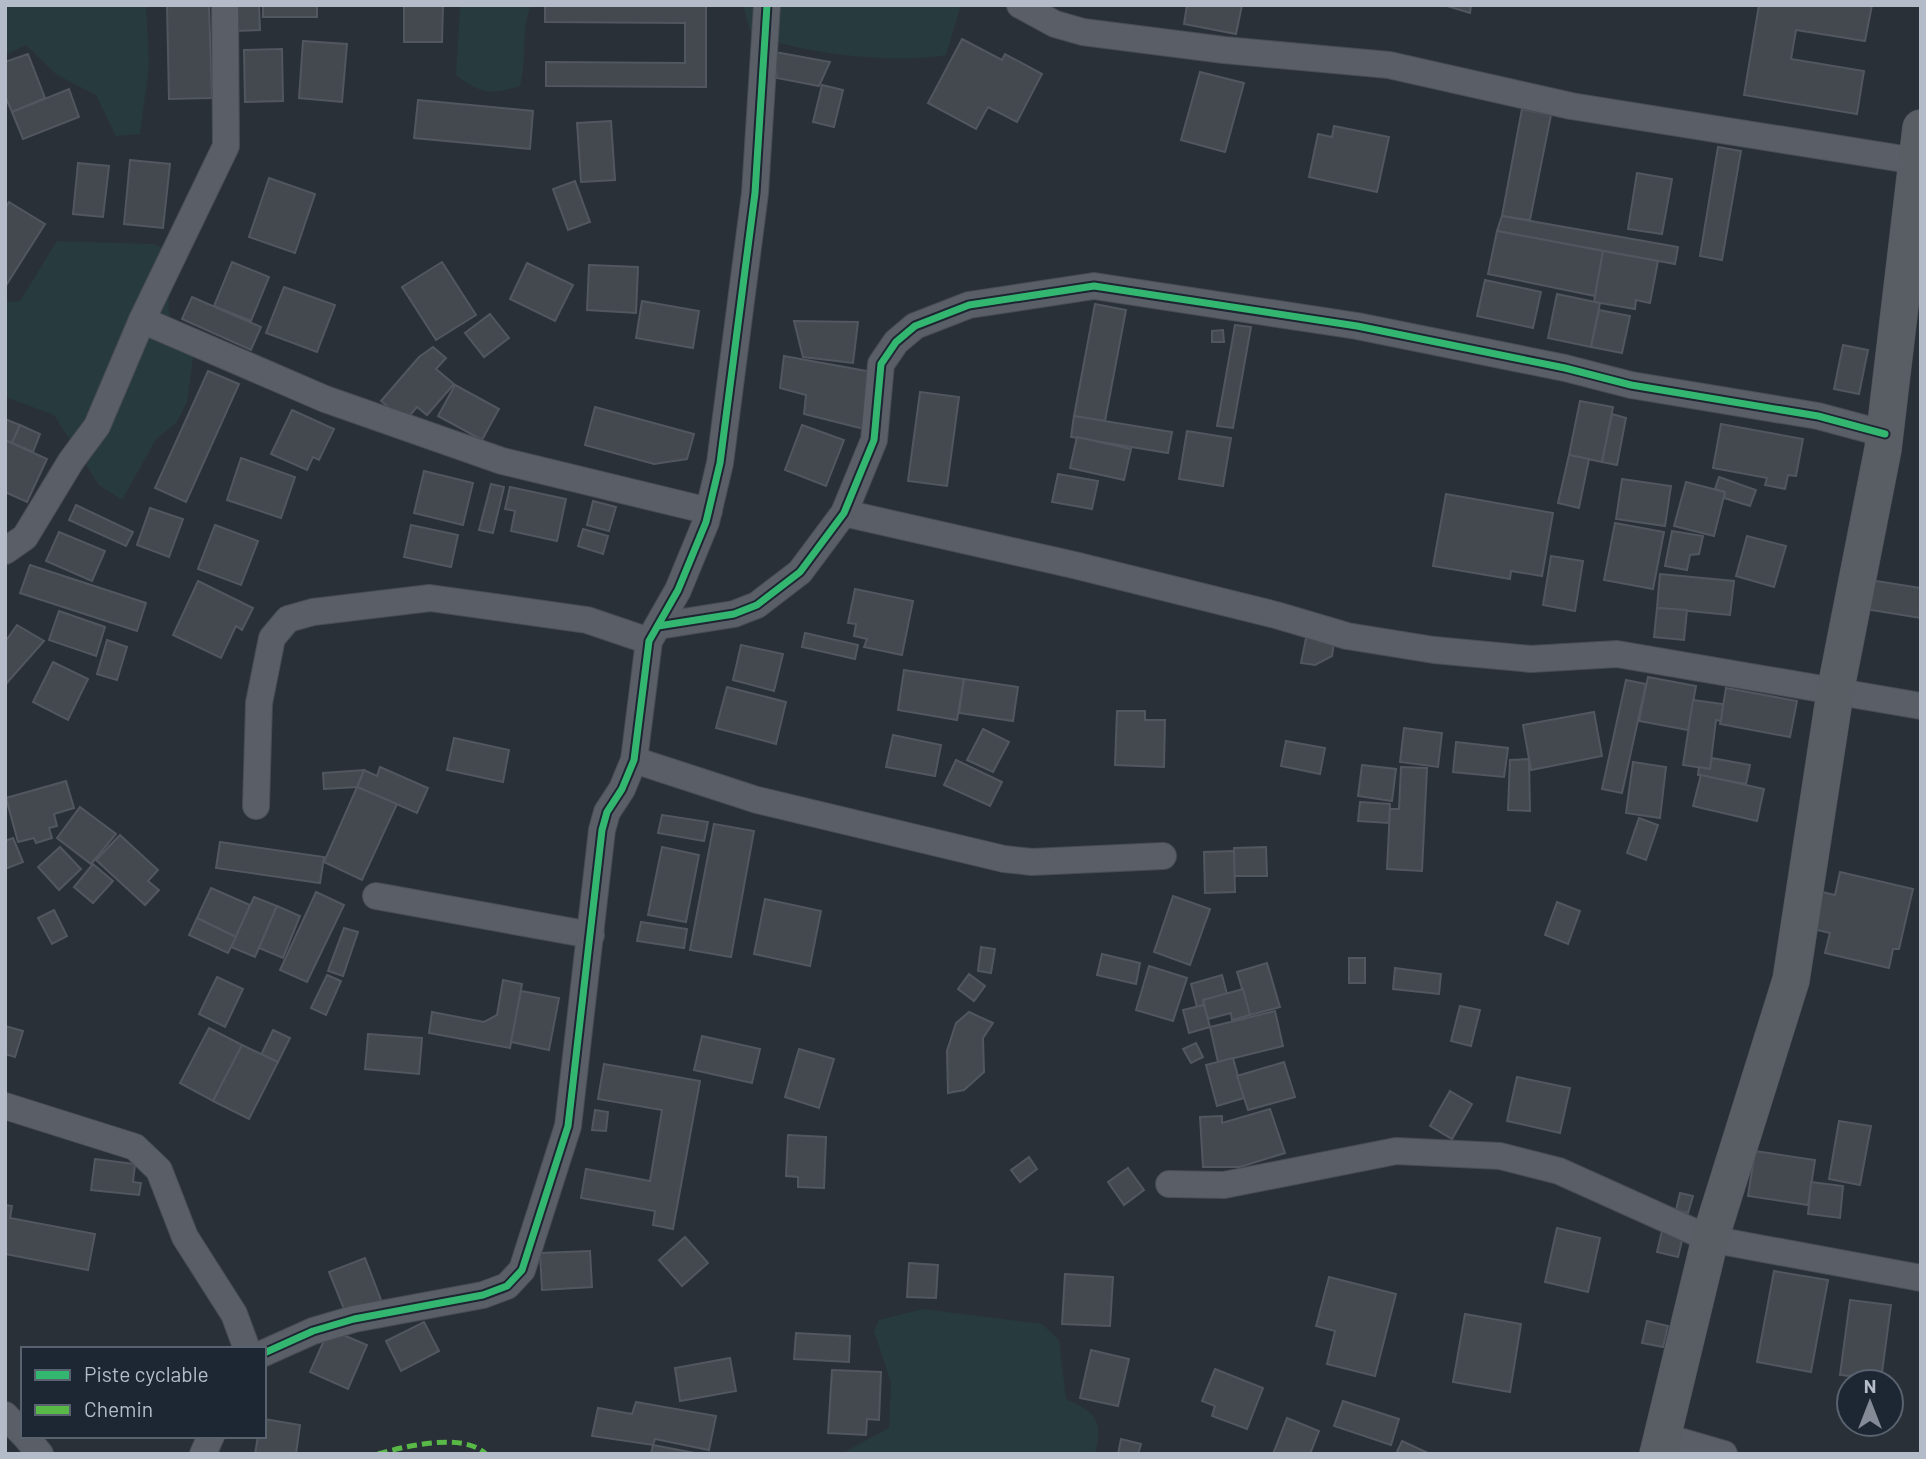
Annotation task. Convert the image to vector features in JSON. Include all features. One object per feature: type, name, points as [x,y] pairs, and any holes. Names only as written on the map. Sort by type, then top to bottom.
[{"type":"street","points":[[5,551],[25,537],[71,461],[97,426],[142,320],[226,146],[225,5]]},
{"type":"street","points":[[266,1352],[313,1331],[354,1319],[483,1295],[507,1286],[522,1269],[568,1126],[601,830],[607,812],[622,789],[634,760],[654,633],[678,590],[709,511],[720,463],[753,207],[767,5]]},
{"type":"street","points":[[1020,5],[1055,24],[1083,32],[1224,50],[1389,65],[1571,106],[1919,141],[1885,434],[1835,693],[1791,980],[1710,1239],[1660,1445],[1724,1454]]},
{"type":"street","points":[[256,806],[259,703],[272,638],[288,619],[313,612],[430,598],[587,620],[654,633],[734,614],[757,605],[800,572],[844,513],[874,440],[881,364],[896,342],[915,327],[969,305],[1094,286],[1357,327],[1564,368],[1631,386],[1818,416],[1885,434]]},
{"type":"street","points":[[142,320],[325,399],[502,461],[709,511]]},
{"type":"street","points":[[844,513],[1074,565],[1276,615],[1347,636],[1433,650],[1531,659],[1617,654],[1921,706]]},
{"type":"street","points":[[634,760],[757,800],[1004,859],[1032,862],[1163,856]]},
{"type":"street","points":[[376,896],[591,934]]},
{"type":"street","points":[[5,1106],[135,1147],[159,1170],[185,1237],[234,1314],[246,1347]]},
{"type":"street","points":[[1169,1184],[1224,1185],[1396,1151],[1500,1157],[1559,1171],[1710,1239],[1921,1278]]},
{"type":"street","points":[[5,1415],[21,1432]]},
{"type":"street","points":[[27,1438],[40,1454]]},
{"type":"street","points":[[203,1454],[210,1438]]},
{"type":"green space","points":[[5,5],[146,5],[149,65],[140,134],[116,136],[96,95],[57,75],[26,45],[5,55]]},
{"type":"green space","points":[[460,5],[531,5],[526,24],[520,86],[501,91],[486,91],[472,86],[456,75]]},
{"type":"green space","points":[[743,5],[961,5],[946,55],[901,58],[818,51],[768,39],[750,31]]},
{"type":"green space","points":[[57,241],[153,244],[174,253],[169,309],[175,333],[193,358],[187,402],[176,423],[156,439],[122,500],[99,485],[54,415],[5,397],[5,302],[20,301]]},
{"type":"green space","points":[[923,1309],[1042,1324],[1059,1340],[1066,1399],[1085,1409],[1098,1425],[1095,1454],[841,1454],[889,1428],[891,1383],[874,1331],[879,1320]]},
{"type":"building","points":[[167,5],[209,5],[212,98],[169,99]]},
{"type":"building","points":[[259,5],[260,30],[232,31],[231,6]]},
{"type":"building","points":[[263,5],[317,5],[317,17],[263,17]]},
{"type":"building","points":[[404,5],[443,5],[442,42],[404,42]]},
{"type":"building","points":[[545,5],[706,5],[706,87],[546,86],[546,62],[685,63],[685,23],[545,22]]},
{"type":"building","points":[[1187,5],[1242,5],[1236,34],[1184,24]]},
{"type":"building","points":[[1444,5],[1471,5],[1470,13]]},
{"type":"building","points":[[1759,5],[1872,5],[1865,41],[1796,30],[1791,59],[1864,71],[1857,114],[1744,95]]},
{"type":"building","points":[[962,39],[1002,60],[1005,54],[1042,74],[1017,122],[988,107],[976,129],[928,103]]},
{"type":"building","points":[[303,41],[347,44],[342,102],[299,98]]},
{"type":"building","points":[[282,49],[283,101],[245,102],[244,50]]},
{"type":"building","points":[[775,52],[830,62],[819,86],[777,78]]},
{"type":"building","points":[[28,54],[45,98],[12,112],[5,96],[5,62]]},
{"type":"building","points":[[1200,72],[1244,83],[1225,152],[1181,140]]},
{"type":"building","points":[[822,85],[843,90],[834,127],[813,122]]},
{"type":"building","points":[[69,89],[79,117],[23,139],[12,112]]},
{"type":"building","points":[[418,100],[533,111],[530,149],[414,138]]},
{"type":"building","points":[[1522,109],[1551,115],[1530,220],[1502,216]]},
{"type":"building","points":[[611,121],[615,180],[581,182],[577,123]]},
{"type":"building","points":[[1334,126],[1389,137],[1377,192],[1309,177],[1318,134],[1332,137]]},
{"type":"building","points":[[1718,147],[1741,151],[1722,260],[1700,256]]},
{"type":"building","points":[[130,160],[170,164],[163,228],[124,224]]},
{"type":"building","points":[[78,163],[109,166],[103,217],[73,214]]},
{"type":"building","points":[[1637,173],[1672,179],[1662,234],[1628,229]]},
{"type":"building","points":[[269,178],[315,194],[295,253],[249,237]]},
{"type":"building","points":[[575,181],[590,222],[568,230],[553,189]]},
{"type":"building","points":[[9,202],[45,224],[5,287],[5,209]]},
{"type":"building","points":[[1502,216],[1678,247],[1675,264],[1497,231]]},
{"type":"building","points":[[1497,231],[1603,251],[1595,296],[1488,274]]},
{"type":"building","points":[[1603,251],[1658,261],[1650,303],[1636,300],[1635,309],[1594,302]]},
{"type":"building","points":[[232,262],[269,277],[251,321],[214,306]]},
{"type":"building","points":[[442,262],[476,315],[436,340],[402,287]]},
{"type":"building","points":[[527,263],[573,285],[555,321],[510,299]]},
{"type":"building","points":[[589,265],[638,267],[636,313],[587,310]]},
{"type":"building","points":[[1485,280],[1541,292],[1533,328],[1477,316]]},
{"type":"building","points":[[284,287],[335,305],[317,352],[266,333]]},
{"type":"building","points":[[1557,294],[1600,303],[1591,347],[1548,338]]},
{"type":"building","points":[[192,297],[261,327],[251,350],[182,319]]},
{"type":"building","points":[[642,301],[699,311],[693,348],[636,338]]},
{"type":"building","points":[[1095,304],[1126,310],[1105,421],[1074,416]]},
{"type":"building","points":[[1599,310],[1630,316],[1622,353],[1591,347]]},
{"type":"building","points":[[490,314],[509,338],[484,357],[465,333]]},
{"type":"building","points":[[794,321],[858,322],[853,363],[803,357]]},
{"type":"building","points":[[1235,325],[1251,327],[1233,428],[1217,426]]},
{"type":"building","points":[[1223,330],[1224,342],[1212,342],[1212,331]]},
{"type":"building","points":[[1843,345],[1868,350],[1859,394],[1834,389]]},
{"type":"building","points":[[433,347],[446,358],[436,369],[454,384],[427,415],[417,407],[405,421],[381,401],[419,357]]},
{"type":"building","points":[[784,356],[867,371],[864,429],[804,414],[806,395],[780,388]]},
{"type":"building","points":[[208,371],[239,384],[186,502],[155,488]]},
{"type":"building","points":[[455,385],[499,409],[482,440],[438,416]]},
{"type":"building","points":[[920,392],[959,397],[947,486],[908,481]]},
{"type":"building","points":[[1580,401],[1613,407],[1602,462],[1569,455]]},
{"type":"building","points":[[595,407],[694,434],[687,459],[654,464],[585,445]]},
{"type":"building","points":[[292,410],[334,429],[319,460],[313,457],[307,470],[271,454]]},
{"type":"building","points":[[1612,414],[1626,418],[1617,465],[1602,462]]},
{"type":"building","points":[[1074,416],[1172,432],[1168,453],[1071,437]]},
{"type":"building","points":[[5,419],[20,425],[12,443],[5,440]]},
{"type":"building","points":[[1721,424],[1803,439],[1796,476],[1788,475],[1785,489],[1765,485],[1767,478],[1713,468]]},
{"type":"building","points":[[20,425],[40,434],[33,452],[12,443]]},
{"type":"building","points":[[802,425],[844,440],[826,486],[785,470]]},
{"type":"building","points":[[1187,431],[1231,438],[1223,486],[1179,479]]},
{"type":"building","points":[[1077,437],[1131,449],[1124,480],[1070,468]]},
{"type":"building","points":[[5,440],[47,459],[27,502],[5,492]]},
{"type":"building","points":[[1569,455],[1589,459],[1579,508],[1558,503]]},
{"type":"building","points":[[241,458],[295,477],[281,518],[227,500]]},
{"type":"building","points":[[424,471],[473,483],[463,525],[414,513]]},
{"type":"building","points":[[1058,474],[1098,481],[1092,509],[1052,502]]},
{"type":"building","points":[[1719,477],[1756,490],[1750,506],[1724,498],[1725,492],[1715,489]]},
{"type":"building","points":[[1622,479],[1671,486],[1665,526],[1616,519]]},
{"type":"building","points":[[1686,482],[1725,492],[1714,536],[1674,526]]},
{"type":"building","points":[[491,484],[504,487],[493,533],[479,530]]},
{"type":"building","points":[[510,487],[566,499],[557,541],[511,531],[515,511],[505,509]]},
{"type":"building","points":[[1446,494],[1553,513],[1542,576],[1511,571],[1510,579],[1433,566]]},
{"type":"building","points":[[593,501],[616,507],[609,531],[587,525]]},
{"type":"building","points":[[76,505],[133,532],[126,546],[69,520]]},
{"type":"building","points":[[150,508],[183,519],[169,557],[137,545]]},
{"type":"building","points":[[1615,523],[1664,532],[1653,589],[1604,580]]},
{"type":"building","points":[[215,525],[258,541],[241,585],[198,569]]},
{"type":"building","points":[[411,525],[458,535],[451,567],[404,557]]},
{"type":"building","points":[[583,529],[608,536],[603,554],[578,546]]},
{"type":"building","points":[[1672,531],[1703,536],[1699,554],[1690,555],[1687,570],[1665,566]]},
{"type":"building","points":[[59,532],[105,551],[92,581],[46,561]]},
{"type":"building","points":[[1747,536],[1786,546],[1774,587],[1736,576]]},
{"type":"building","points":[[1551,556],[1583,561],[1575,611],[1543,605]]},
{"type":"building","points":[[30,565],[146,603],[137,631],[20,593]]},
{"type":"building","points":[[1660,574],[1734,581],[1730,615],[1657,608]]},
{"type":"building","points":[[1870,580],[1921,588],[1921,618],[1865,609]]},
{"type":"building","points":[[198,581],[253,608],[242,630],[236,626],[221,658],[173,635]]},
{"type":"building","points":[[855,589],[913,601],[902,655],[864,647],[867,639],[854,636],[856,624],[848,623]]},
{"type":"building","points":[[1657,608],[1687,610],[1684,640],[1654,637]]},
{"type":"building","points":[[59,611],[105,627],[96,656],[49,640]]},
{"type":"building","points":[[17,625],[44,641],[5,685],[5,642]]},
{"type":"building","points":[[805,633],[858,645],[855,659],[802,647]]},
{"type":"building","points":[[1306,638],[1334,642],[1332,656],[1315,665],[1301,663]]},
{"type":"building","points":[[107,640],[127,647],[117,680],[97,674]]},
{"type":"building","points":[[741,645],[783,654],[774,691],[733,680]]},
{"type":"building","points":[[53,662],[88,679],[68,720],[33,702]]},
{"type":"building","points":[[904,670],[964,679],[957,720],[898,710]]},
{"type":"building","points":[[1648,677],[1696,686],[1688,730],[1639,721]]},
{"type":"building","points":[[964,679],[1018,687],[1013,721],[959,713]]},
{"type":"building","points":[[1626,680],[1646,684],[1622,793],[1602,789]]},
{"type":"building","points":[[727,687],[786,702],[776,744],[716,728]]},
{"type":"building","points":[[1726,688],[1797,701],[1790,737],[1720,724]]},
{"type":"building","points":[[1693,700],[1723,704],[1721,721],[1716,720],[1710,769],[1683,765]]},
{"type":"building","points":[[1117,711],[1145,711],[1145,720],[1165,720],[1164,767],[1115,765]]},
{"type":"building","points":[[1594,712],[1602,756],[1531,770],[1523,725]]},
{"type":"building","points":[[1404,728],[1442,733],[1438,767],[1400,762]]},
{"type":"building","points":[[983,729],[1009,742],[993,772],[967,760]]},
{"type":"building","points":[[893,735],[941,745],[935,776],[886,767]]},
{"type":"building","points":[[454,738],[509,750],[503,782],[447,770]]},
{"type":"building","points":[[1286,741],[1325,748],[1320,774],[1281,766]]},
{"type":"building","points":[[1456,742],[1508,748],[1504,777],[1453,772]]},
{"type":"building","points":[[1712,758],[1750,765],[1746,784],[1698,775],[1699,767],[1710,769]]},
{"type":"building","points":[[1529,759],[1530,811],[1508,810],[1510,760]]},
{"type":"building","points":[[956,760],[1002,782],[990,806],[944,785]]},
{"type":"building","points":[[1633,762],[1666,767],[1660,818],[1626,813]]},
{"type":"building","points":[[1362,765],[1396,769],[1392,801],[1358,796]]},
{"type":"building","points":[[380,767],[428,788],[417,813],[357,787],[364,770],[377,776]]},
{"type":"building","points":[[1401,767],[1427,768],[1422,871],[1387,869],[1390,809],[1399,809]]},
{"type":"building","points":[[364,770],[357,787],[324,789],[323,773]]},
{"type":"building","points":[[1701,775],[1764,789],[1757,821],[1693,806]]},
{"type":"building","points":[[66,781],[74,808],[54,814],[57,826],[49,828],[52,838],[36,843],[34,838],[18,842],[6,798]]},
{"type":"building","points":[[357,787],[397,804],[362,880],[324,862]]},
{"type":"building","points":[[1360,802],[1390,804],[1389,823],[1358,821]]},
{"type":"building","points":[[80,807],[116,834],[91,864],[57,838]]},
{"type":"building","points":[[662,815],[708,822],[704,841],[658,833]]},
{"type":"building","points":[[1639,818],[1658,825],[1646,860],[1627,853]]},
{"type":"building","points":[[714,824],[754,831],[731,957],[690,950]]},
{"type":"building","points":[[120,835],[158,870],[148,881],[159,890],[145,905],[96,860]]},
{"type":"building","points":[[13,838],[23,862],[5,869],[5,841]]},
{"type":"building","points":[[220,842],[324,857],[320,883],[216,868]]},
{"type":"building","points":[[60,847],[81,869],[59,890],[38,867]]},
{"type":"building","points":[[662,847],[699,855],[686,922],[648,915]]},
{"type":"building","points":[[1266,847],[1267,876],[1234,876],[1234,848]]},
{"type":"building","points":[[1234,851],[1235,892],[1205,893],[1204,852]]},
{"type":"building","points":[[93,864],[113,881],[93,903],[74,887]]},
{"type":"building","points":[[1840,872],[1913,889],[1899,949],[1893,949],[1889,968],[1825,953],[1830,933],[1813,929],[1822,892],[1835,895]]},
{"type":"building","points":[[211,888],[250,905],[236,937],[197,918]]},
{"type":"building","points":[[316,892],[344,905],[307,982],[280,970]]},
{"type":"building","points":[[1173,896],[1210,909],[1190,965],[1154,952]]},
{"type":"building","points":[[254,897],[277,906],[255,957],[231,947]]},
{"type":"building","points":[[765,899],[821,911],[810,966],[754,954]]},
{"type":"building","points":[[1557,902],[1580,911],[1568,944],[1545,935]]},
{"type":"building","points":[[277,906],[300,916],[283,958],[259,948]]},
{"type":"building","points":[[54,910],[67,936],[52,944],[38,918]]},
{"type":"building","points":[[197,918],[236,937],[228,953],[189,935]]},
{"type":"building","points":[[641,922],[687,929],[684,948],[637,941]]},
{"type":"building","points":[[344,928],[358,932],[343,976],[328,971]]},
{"type":"building","points":[[981,947],[995,949],[991,973],[978,971]]},
{"type":"building","points":[[1102,954],[1140,963],[1136,984],[1097,975]]},
{"type":"building","points":[[1349,958],[1365,958],[1365,983],[1349,983]]},
{"type":"building","points":[[1267,963],[1280,1007],[1250,1015],[1237,972]]},
{"type":"building","points":[[1149,966],[1187,978],[1173,1021],[1136,1010]]},
{"type":"building","points":[[1395,968],[1441,974],[1439,994],[1393,989]]},
{"type":"building","points":[[969,974],[985,986],[974,1001],[958,989]]},
{"type":"building","points":[[327,975],[341,981],[326,1015],[311,1008]]},
{"type":"building","points":[[1222,975],[1227,994],[1203,1000],[1204,1005],[1197,1007],[1191,984]]},
{"type":"building","points":[[217,977],[243,989],[225,1027],[199,1014]]},
{"type":"building","points":[[503,980],[522,984],[510,1048],[429,1033],[432,1012],[484,1022],[497,1015]]},
{"type":"building","points":[[1243,989],[1250,1015],[1232,1020],[1231,1013],[1208,1019],[1203,1000]]},
{"type":"building","points":[[521,991],[559,998],[549,1050],[511,1042]]},
{"type":"building","points":[[1204,1005],[1210,1027],[1189,1033],[1183,1010]]},
{"type":"building","points":[[1460,1006],[1480,1010],[1471,1046],[1451,1041]]},
{"type":"building","points":[[1275,1011],[1283,1046],[1218,1062],[1210,1027]]},
{"type":"building","points":[[969,1012],[993,1023],[983,1038],[984,1072],[964,1090],[948,1093],[947,1051],[956,1023]]},
{"type":"building","points":[[5,1026],[23,1031],[15,1057],[5,1054]]},
{"type":"building","points":[[209,1028],[242,1045],[213,1101],[180,1083]]},
{"type":"building","points":[[273,1030],[290,1038],[278,1062],[261,1055]]},
{"type":"building","points":[[368,1034],[422,1038],[419,1074],[365,1069]]},
{"type":"building","points":[[702,1036],[760,1049],[752,1083],[694,1070]]},
{"type":"building","points":[[1196,1043],[1203,1057],[1191,1063],[1183,1049]]},
{"type":"building","points":[[242,1045],[278,1062],[249,1119],[213,1101]]},
{"type":"building","points":[[799,1049],[834,1059],[819,1108],[785,1097]]},
{"type":"building","points":[[1233,1058],[1244,1098],[1217,1106],[1206,1065]]},
{"type":"building","points":[[1284,1062],[1295,1097],[1248,1110],[1237,1076]]},
{"type":"building","points":[[604,1064],[700,1081],[673,1229],[653,1225],[655,1211],[581,1198],[586,1169],[650,1181],[662,1110],[598,1099]]},
{"type":"building","points":[[1517,1077],[1570,1088],[1560,1133],[1507,1121]]},
{"type":"building","points":[[1450,1091],[1472,1104],[1452,1139],[1430,1126]]},
{"type":"building","points":[[1270,1109],[1285,1153],[1240,1167],[1203,1167],[1200,1117],[1222,1116],[1222,1123]]},
{"type":"building","points":[[595,1110],[608,1112],[606,1131],[592,1130]]},
{"type":"building","points":[[1839,1121],[1871,1126],[1860,1185],[1829,1179]]},
{"type":"building","points":[[788,1135],[826,1137],[824,1188],[798,1187],[798,1177],[786,1176]]},
{"type":"building","points":[[1755,1151],[1815,1160],[1808,1205],[1748,1196]]},
{"type":"building","points":[[1029,1157],[1037,1169],[1020,1182],[1011,1170]]},
{"type":"building","points":[[95,1159],[135,1164],[133,1182],[141,1183],[139,1195],[91,1190]]},
{"type":"building","points":[[1128,1168],[1144,1190],[1124,1205],[1108,1182]]},
{"type":"building","points":[[1811,1182],[1843,1186],[1840,1218],[1808,1214]]},
{"type":"building","points":[[1680,1193],[1693,1196],[1688,1213],[1676,1210]]},
{"type":"building","points":[[5,1205],[12,1206],[10,1218],[95,1234],[88,1270],[5,1254]]},
{"type":"building","points":[[1557,1228],[1600,1238],[1588,1292],[1545,1282]]},
{"type":"building","points":[[1662,1231],[1683,1236],[1678,1257],[1657,1252]]},
{"type":"building","points":[[685,1237],[708,1263],[682,1286],[659,1260]]},
{"type":"building","points":[[590,1251],[592,1287],[542,1290],[540,1253]]},
{"type":"building","points":[[365,1258],[381,1300],[346,1314],[329,1272]]},
{"type":"building","points":[[909,1263],[938,1265],[936,1298],[907,1297]]},
{"type":"building","points":[[1774,1271],[1828,1280],[1811,1372],[1757,1362]]},
{"type":"building","points":[[1065,1274],[1113,1277],[1110,1326],[1062,1324]]},
{"type":"building","points":[[1329,1277],[1396,1294],[1375,1376],[1327,1364],[1335,1331],[1316,1326]]},
{"type":"building","points":[[1850,1300],[1891,1305],[1883,1368],[1841,1368]]},
{"type":"building","points":[[1465,1314],[1521,1324],[1510,1392],[1453,1382]]},
{"type":"building","points":[[1647,1321],[1668,1326],[1663,1347],[1642,1343]]},
{"type":"building","points":[[424,1322],[439,1351],[401,1371],[386,1341]]},
{"type":"building","points":[[329,1329],[367,1345],[348,1389],[310,1372]]},
{"type":"building","points":[[796,1333],[850,1336],[849,1362],[794,1359]]},
{"type":"building","points":[[1091,1350],[1129,1359],[1118,1406],[1080,1398]]},
{"type":"building","points":[[730,1358],[736,1391],[680,1401],[675,1368]]},
{"type":"building","points":[[1215,1369],[1263,1388],[1247,1429],[1212,1416],[1215,1406],[1202,1401]]},
{"type":"building","points":[[832,1370],[881,1372],[879,1420],[867,1419],[866,1435],[828,1433]]},
{"type":"building","points":[[1343,1401],[1399,1419],[1391,1445],[1334,1426]]},
{"type":"building","points":[[636,1402],[716,1416],[709,1450],[655,1439],[653,1445],[592,1436],[598,1408],[632,1414]]},
{"type":"building","points":[[1287,1418],[1319,1431],[1310,1454],[1273,1454]]},
{"type":"building","points":[[266,1419],[300,1425],[296,1454],[255,1454],[258,1438],[266,1438]]},
{"type":"building","points":[[1121,1439],[1141,1444],[1138,1454],[1118,1454]]},
{"type":"building","points":[[1402,1441],[1430,1454],[1396,1454]]},
{"type":"building","points":[[653,1445],[700,1454],[651,1454]]},
{"type":"marked path","points":[[378,1454],[418,1445],[449,1442],[476,1447],[486,1454]]},
{"type":"cycle path","points":[[266,1352],[313,1331],[354,1319],[483,1295],[507,1286],[522,1270],[568,1126],[602,830],[607,812],[622,789],[634,760],[649,641],[678,590],[706,522],[720,463],[755,193],[767,5]]},
{"type":"cycle path","points":[[658,626],[734,614],[757,605],[800,572],[844,513],[874,440],[881,364],[896,342],[915,326],[969,305],[1094,286],[1357,326],[1565,368],[1631,385],[1818,416],[1885,434]]}]
